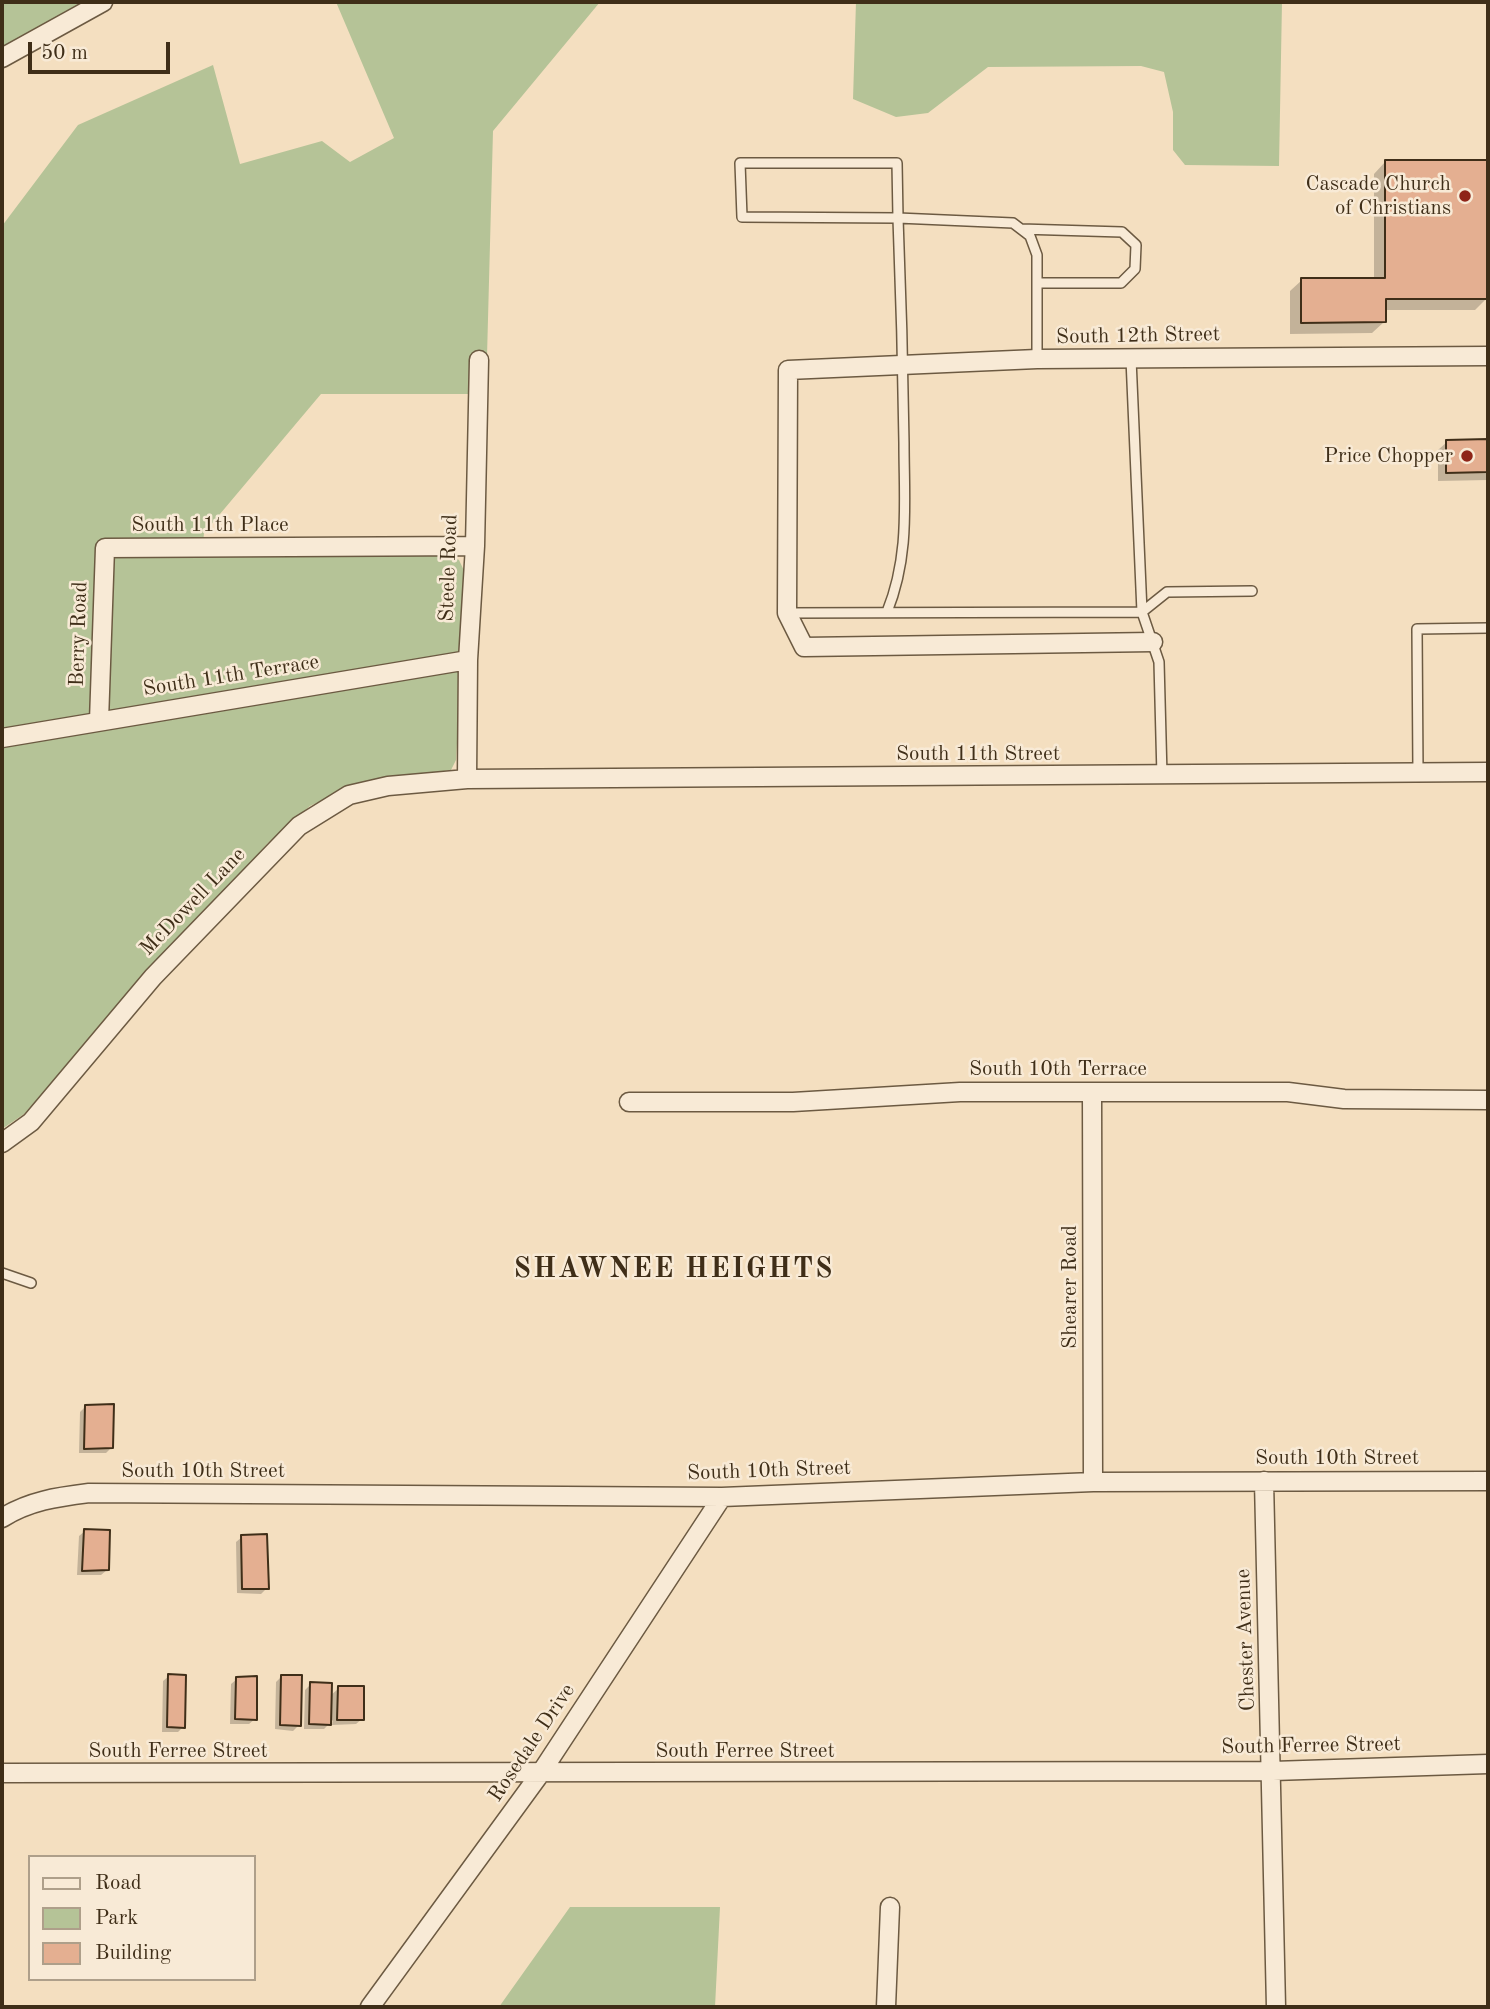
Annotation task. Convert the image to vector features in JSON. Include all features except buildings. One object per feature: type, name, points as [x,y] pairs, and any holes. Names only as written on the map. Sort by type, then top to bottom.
[{"type":"street","points":[[2,58],[103,2]]},
{"type":"street","name":"South 12th Street","points":[[787,613],[788,370],[1037,359],[1488,356]]},
{"type":"street","name":"Steele Road","points":[[467,779],[468,660],[475,546],[479,360]]},
{"type":"street","name":"South 11th Place","points":[[105,548],[475,546]]},
{"type":"street","name":"Berry Road","points":[[99,721],[105,548]]},
{"type":"street","points":[[787,613],[804,647],[1153,642]]},
{"type":"street","name":"South 11th Terrace","points":[[2,738],[468,660]]},
{"type":"street","name":"South 11th Street","points":[[467,779],[1488,772]]},
{"type":"street","name":"McDowell Lane","points":[[2,1143],[31,1122],[153,977],[299,826],[349,795],[388,786],[467,779]]},
{"type":"street","name":"South 10th Terrace","points":[[628,1102],[793,1102],[960,1092],[1288,1092],[1344,1099],[1488,1100]]},
{"type":"street","name":"Shearer Road","points":[[1092,1092],[1093,1482]]},
{"type":"street","name":"Chester Avenue","points":[[1264,1481],[1273,1772],[1276,2007]]},
{"type":"street","name":"South 10th Street","points":[[2,1518],[18,1508],[52,1497],[89,1493],[722,1497],[1093,1482],[1488,1481]]},
{"type":"street","name":"Rosedale Drive","points":[[370,2007],[540,1774],[722,1497]]},
{"type":"street","name":"South Ferree Street","points":[[2,1773],[1273,1772],[1488,1764]]},
{"type":"street","points":[[886,2007],[890,1907]]},
{"type":"lane","points":[[887,612],[897,588],[905,554],[904,365],[898,218],[897,163],[740,163],[742,217],[898,218],[1013,223],[1030,236],[1037,255],[1037,359]]},
{"type":"lane","points":[[1021,229],[1122,232],[1136,245],[1135,269],[1121,283],[1037,283]]},
{"type":"lane","points":[[1130,359],[1142,612],[1159,663],[1162,692],[1162,776]]},
{"type":"lane","points":[[787,613],[1142,612],[1167,592],[1252,590]]},
{"type":"lane","points":[[1418,773],[1417,629],[1488,628]]},
{"type":"lane","points":[[2,1273],[31,1283]]},
{"type":"green space","points":[[2,2],[88,2],[2,50]]},
{"type":"green space","points":[[336,2],[600,2],[493,131],[486,394],[321,394],[204,533],[202,554],[452,556],[459,560],[467,577],[456,760],[451,770],[359,783],[310,806],[268,843],[24,1114],[2,1129],[2,226],[78,125],[213,65],[240,164],[322,141],[350,162],[394,138]]},
{"type":"green space","points":[[856,2],[1282,2],[1279,166],[1185,165],[1173,150],[1173,112],[1164,72],[1141,66],[988,67],[928,113],[896,117],[853,99]]},
{"type":"green space","points":[[570,1907],[720,1907],[715,2007],[499,2007]]},
{"type":"place","name":"Cascade Church of Christians","points":[[1465,196]]},
{"type":"place","name":"Price Chopper","points":[[1467,456]]},
{"type":"district","name":"SHAWNEE HEIGHTS","points":[[674,1270]]}]
